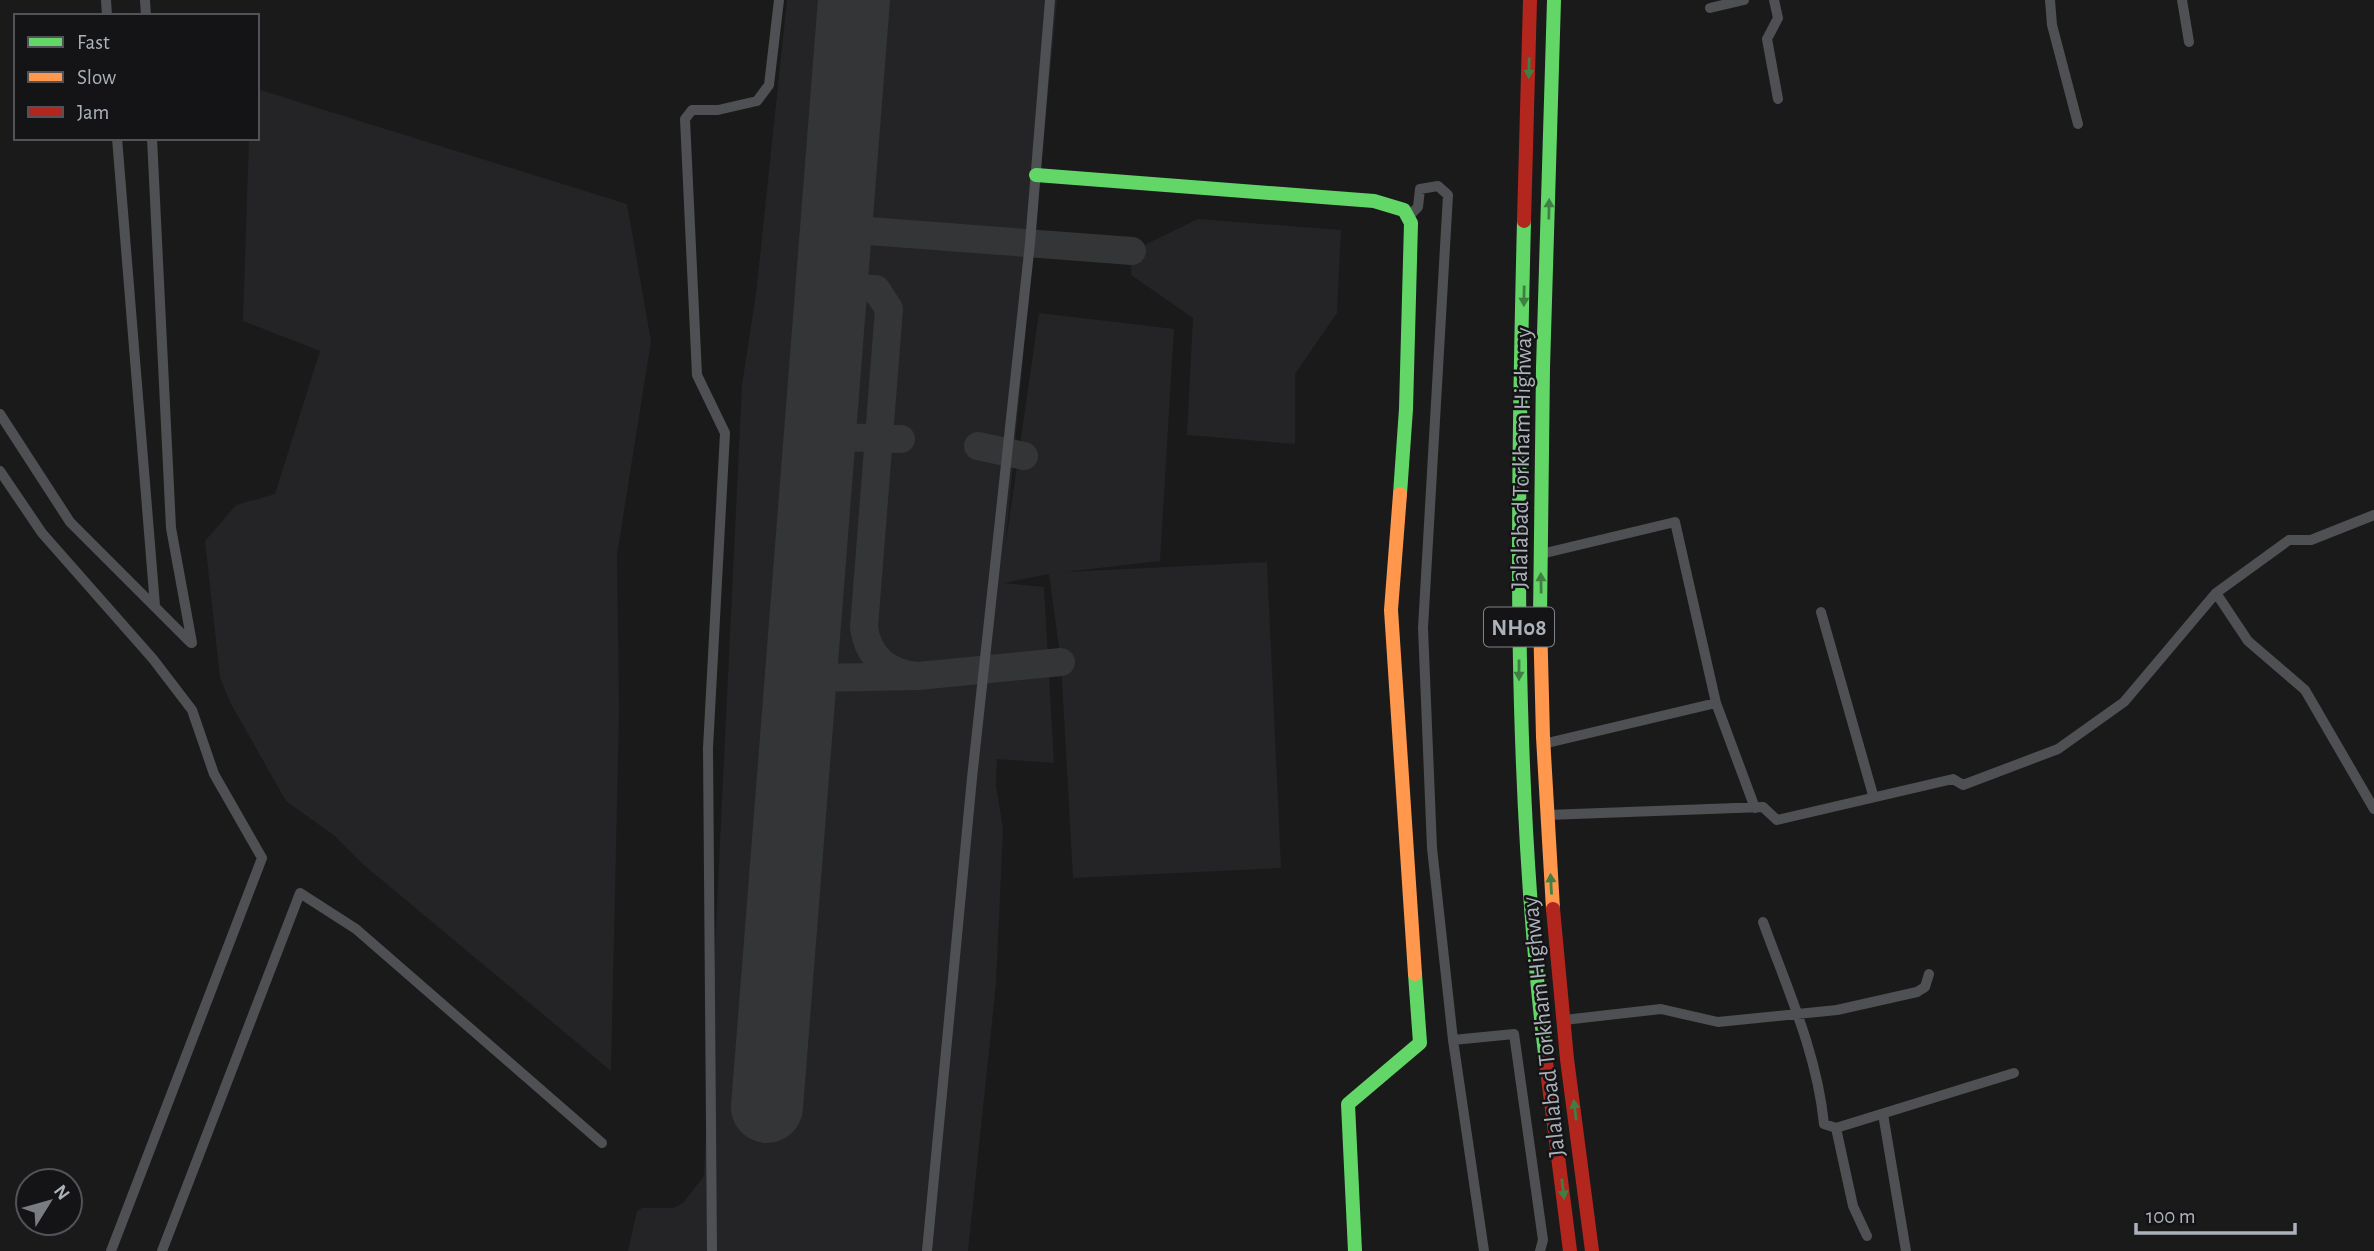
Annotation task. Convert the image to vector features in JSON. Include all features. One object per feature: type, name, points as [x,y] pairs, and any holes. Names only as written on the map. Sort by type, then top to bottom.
[{"type":"main road","name":"NH08","points":[[1531,0],[1518,549],[1520,739],[1532,927],[1570,1251]]},
{"type":"main road","name":"Jalalabad Torkham Highway","points":[[1554,0],[1541,554],[1543,744],[1553,925],[1592,1251]]},
{"type":"main road","points":[[1036,175],[1374,201],[1404,210],[1411,223],[1412,278],[1391,610],[1401,797],[1420,1043],[1348,1104],[1355,1251]]},
{"type":"street","points":[[712,1251],[708,748],[725,433],[697,375],[685,119],[692,110],[718,110],[757,101],[769,85],[779,0]]},
{"type":"street","points":[[927,1251],[972,778],[1036,175],[1050,0]]},
{"type":"street","points":[[1710,8],[1744,0]]},
{"type":"street","points":[[1774,0],[1777,18],[1767,39],[1778,99]]},
{"type":"street","points":[[2050,0],[2052,25],[2078,124]]},
{"type":"street","points":[[2182,0],[2189,43]]},
{"type":"street","points":[[117,140],[155,606]]},
{"type":"street","points":[[0,414],[70,522],[192,643],[171,528],[152,140]]},
{"type":"street","points":[[1408,217],[1418,207],[1420,189],[1438,186],[1448,195],[1423,628],[1432,848],[1453,1040],[1484,1251]]},
{"type":"street","points":[[0,471],[42,533],[153,659],[192,710],[214,774],[262,858],[110,1251]]},
{"type":"street","points":[[1547,815],[1763,807],[1777,820],[1873,795],[1953,779],[1963,785],[1973,784],[2013,765],[2058,749],[2124,702],[2216,593],[2289,540],[2311,540],[2374,515]]},
{"type":"street","points":[[1541,554],[1675,522],[1716,703],[1755,808]]},
{"type":"street","points":[[2216,593],[2248,641],[2305,690],[2374,808]]},
{"type":"street","points":[[1821,612],[1873,795]]},
{"type":"street","points":[[1543,744],[1716,703]]},
{"type":"street","points":[[162,1251],[300,893],[356,929],[602,1143]]},
{"type":"street","points":[[1763,922],[1818,1078],[1824,1124],[1836,1128],[2014,1073]]},
{"type":"street","points":[[1564,1020],[1661,1009],[1718,1022],[1837,1010],[1917,992],[1926,987],[1929,974]]},
{"type":"street","points":[[1453,1040],[1514,1034],[1543,1240],[1540,1251]]},
{"type":"street","points":[[1883,1114],[1906,1251]]},
{"type":"street","points":[[1836,1128],[1853,1206],[1867,1236]]},
{"type":"shaded area","points":[[787,0],[1057,0],[1005,549],[1039,313],[1174,329],[1160,561],[1065,572],[1267,562],[1281,868],[1073,878],[1061,662],[1049,574],[1004,583],[1044,587],[1054,763],[997,759],[996,785],[1003,829],[996,984],[968,1251],[628,1251],[637,1211],[642,1208],[674,1208],[683,1203],[704,1176],[742,385],[756,294]]},
{"type":"shaded area","points":[[259,90],[627,204],[651,341],[617,555],[619,712],[611,1071],[364,865],[336,837],[286,801],[230,702],[220,677],[205,541],[236,505],[275,494],[320,351],[243,321],[249,140],[259,140]]},
{"type":"shaded area","points":[[1198,219],[1341,230],[1337,313],[1295,374],[1295,444],[1187,435],[1193,318],[1131,275],[1132,251]]},
{"type":"taxiway","points":[[837,201],[843,222],[856,230],[1132,251]]},
{"type":"taxiway","points":[[832,254],[840,235],[856,230]]},
{"type":"taxiway","points":[[831,287],[876,289],[889,309],[864,627],[870,647],[881,662],[897,671],[918,676]]},
{"type":"taxiway","points":[[819,422],[832,437],[901,439]]},
{"type":"taxiway","points":[[817,464],[821,447],[832,437]]},
{"type":"taxiway","points":[[978,446],[1024,456]]},
{"type":"taxiway","points":[[801,666],[814,678],[918,676],[1061,662]]},
{"type":"taxiway","points":[[798,701],[807,684],[819,679]]},
{"type":"runway","points":[[767,1107],[854,0]]},
{"type":"traffic: fast","points":[[1540,618],[1543,368],[1554,0]]},
{"type":"traffic: fast","points":[[1036,175],[1374,201],[1404,210],[1411,223],[1406,409],[1400,494]]},
{"type":"traffic: fast","points":[[1524,221],[1519,537],[1522,747],[1527,852],[1546,1062]]},
{"type":"traffic: fast","points":[[1355,1251],[1348,1104],[1420,1043],[1415,974]]},
{"type":"traffic: slow","points":[[1400,494],[1391,610],[1415,974]]},
{"type":"traffic: slow","points":[[1540,618],[1543,737],[1553,909]]},
{"type":"traffic: jam","points":[[1524,221],[1530,0]]},
{"type":"traffic: jam","points":[[1553,909],[1567,1059],[1592,1251]]},
{"type":"traffic: jam","points":[[1546,1062],[1570,1251]]}]
